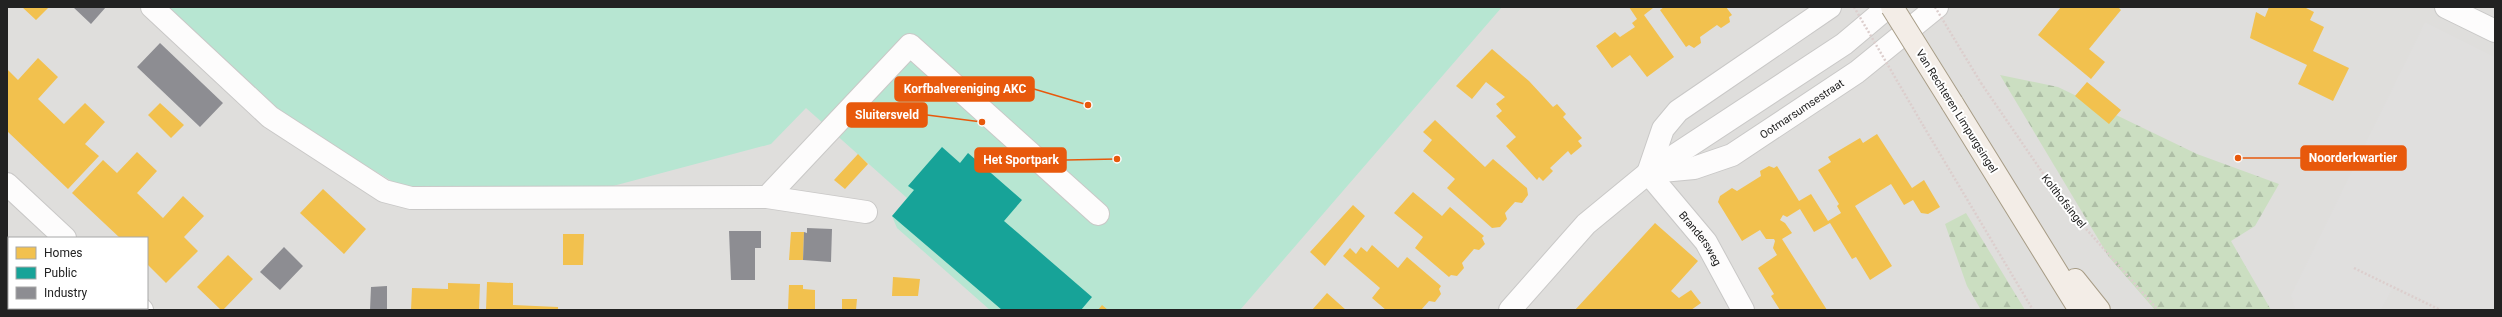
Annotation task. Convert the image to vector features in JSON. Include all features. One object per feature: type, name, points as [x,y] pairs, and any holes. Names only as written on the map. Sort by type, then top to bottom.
[{"type":"main road","name":"Van Rechteren Limpurgsingel","points":[[1892,7],[2080,310]]},
{"type":"main road","name":"Van Rechteren Limpurgsingel","points":[[2023,216],[2099,310]]},
{"type":"street","points":[[152,7],[270,117],[384,191],[411,198],[767,197],[866,212]]},
{"type":"street","points":[[1648,172],[1663,129],[1678,111],[1830,7]]},
{"type":"street","points":[[1510,310],[1586,224],[1648,172],[1844,44],[1888,7]]},
{"type":"street","name":"Ootmarsumsestraat","points":[[1648,172],[1694,168],[1732,155],[1856,72],[1936,7]]},
{"type":"street","points":[[2446,7],[2495,30]]},
{"type":"street","points":[[767,197],[910,45],[1098,214]]},
{"type":"street","name":"Brandersweg","points":[[1648,172],[1706,242],[1743,310]]},
{"type":"street","points":[[7,184],[64,237]]},
{"type":"path","points":[[1854,7],[2033,310]]},
{"type":"path","name":"Kolthofsingel","points":[[1936,7],[1981,83],[2064,204],[2158,310]]},
{"type":"path","points":[[2354,268],[2440,310]]},
{"type":"shaded area","points":[[7,7],[2495,7],[2495,310],[7,310]]},
{"type":"shaded area","points":[[2425,22],[2495,57],[2495,310],[2445,310],[2394,286],[2381,310],[2295,310],[2291,295]]},
{"type":"green space","points":[[165,7],[1502,7],[1240,310],[990,310],[897,228],[892,216],[907,198],[806,108],[771,144],[583,194],[408,191],[279,113]]},
{"type":"green space","points":[[2000,75],[2058,87],[2197,154],[2279,184],[2255,226],[2231,241],[2271,310],[2155,310],[2109,257]]},
{"type":"green space","points":[[1966,213],[2025,310],[1981,310],[1967,286],[1945,224]]},
{"type":"building: Homes","points":[[22,7],[49,7],[36,20]]},
{"type":"building: Homes","points":[[1629,7],[1653,8],[1644,15],[1674,57],[1647,77],[1630,55],[1612,68],[1596,46],[1615,32],[1620,37],[1635,27],[1632,23],[1637,19]]},
{"type":"building: Homes","points":[[1664,7],[1726,7],[1732,15],[1729,17],[1730,22],[1721,28],[1717,25],[1700,37],[1701,43],[1694,48],[1689,45],[1686,47],[1660,10]]},
{"type":"building: Homes","points":[[2061,7],[2118,7],[2121,10],[2089,49],[2105,62],[2091,79],[2038,35]]},
{"type":"building: Homes","points":[[2269,7],[2304,7],[2314,12],[2310,20],[2324,27],[2313,51],[2349,68],[2333,101],[2298,84],[2307,65],[2250,38],[2256,12],[2265,17]]},
{"type":"building: Homes","points":[[1492,49],[1529,81],[1553,107],[1557,104],[1566,114],[1563,117],[1582,138],[1578,141],[1582,146],[1571,155],[1568,151],[1550,168],[1553,171],[1543,181],[1539,177],[1537,180],[1506,146],[1516,137],[1496,116],[1502,111],[1496,104],[1505,97],[1486,82],[1472,99],[1456,86]]},
{"type":"building: Homes","points":[[38,58],[58,77],[38,99],[64,124],[85,103],[105,122],[85,144],[99,156],[68,189],[7,131],[7,69],[18,80]]},
{"type":"building: Homes","points":[[2087,82],[2121,110],[2109,124],[2075,96]]},
{"type":"building: Homes","points":[[160,103],[184,125],[171,138],[148,115]]},
{"type":"building: Homes","points":[[1435,120],[1485,167],[1493,159],[1527,188],[1528,195],[1522,203],[1515,202],[1505,213],[1507,219],[1500,227],[1492,228],[1447,188],[1455,179],[1423,151],[1432,140],[1423,132]]},
{"type":"building: Homes","points":[[1877,134],[1912,188],[1924,180],[1940,207],[1928,214],[1921,213],[1913,200],[1904,205],[1891,184],[1855,206],[1892,266],[1870,280],[1856,257],[1852,259],[1830,223],[1814,232],[1800,209],[1787,217],[1783,215],[1780,220],[1785,223],[1792,233],[1782,239],[1827,310],[1780,310],[1771,296],[1774,294],[1758,268],[1777,255],[1773,248],[1775,241],[1774,239],[1766,239],[1760,230],[1742,241],[1718,202],[1720,196],[1732,188],[1737,191],[1761,176],[1760,171],[1769,166],[1774,168],[1777,166],[1799,201],[1811,194],[1828,221],[1841,213],[1837,206],[1839,204],[1818,170],[1831,162],[1828,157],[1860,138],[1863,143]]},
{"type":"building: Homes","points":[[137,152],[157,171],[137,193],[163,218],[183,196],[204,216],[184,237],[198,251],[166,283],[148,265],[148,237],[119,237],[72,193],[103,160],[117,173]]},
{"type":"building: Homes","points":[[858,154],[868,164],[845,189],[834,180]]},
{"type":"building: Homes","points":[[323,189],[366,229],[344,254],[300,213]]},
{"type":"building: Homes","points":[[1413,192],[1442,216],[1450,207],[1484,236],[1482,238],[1485,244],[1479,250],[1474,249],[1462,263],[1464,268],[1457,276],[1451,275],[1449,277],[1415,248],[1423,237],[1394,213]]},
{"type":"building: Homes","points":[[1353,205],[1365,216],[1325,266],[1310,252]]},
{"type":"building: Homes","points":[[1655,223],[1698,261],[1671,291],[1679,298],[1691,290],[1701,303],[1691,310],[1575,310]]},
{"type":"building: Homes","points":[[791,232],[804,232],[803,260],[789,260]]},
{"type":"building: Homes","points":[[563,234],[584,234],[583,265],[563,265]]},
{"type":"building: Homes","points":[[7,237],[8,260],[7,261]]},
{"type":"building: Homes","points":[[1372,245],[1398,268],[1407,257],[1441,286],[1439,289],[1441,294],[1435,302],[1429,301],[1421,310],[1386,310],[1372,298],[1380,288],[1343,256],[1350,248],[1356,254],[1361,247],[1367,252]]},
{"type":"building: Homes","points":[[228,255],[253,279],[223,310],[221,310],[197,287]]},
{"type":"building: Homes","points":[[8,267],[8,309],[83,310],[7,310]]},
{"type":"building: Homes","points":[[893,277],[920,279],[918,296],[892,296]]},
{"type":"building: Homes","points":[[487,282],[513,283],[513,305],[558,307],[558,310],[486,310]]},
{"type":"building: Homes","points":[[448,283],[480,284],[479,310],[411,310],[412,288],[448,289]]},
{"type":"building: Homes","points":[[789,285],[803,285],[803,289],[815,290],[815,310],[788,310]]},
{"type":"building: Homes","points":[[1327,293],[1346,310],[1312,310]]},
{"type":"building: Homes","points":[[842,299],[857,299],[856,310],[842,310]]},
{"type":"building: Homes","points":[[1102,305],[1108,310],[1098,310]]},
{"type":"building: Public","points":[[942,147],[960,163],[968,153],[1022,200],[1004,221],[1092,297],[1081,310],[1002,310],[892,216],[914,190],[908,186]]},
{"type":"building: Industry","points":[[73,7],[106,7],[91,24]]},
{"type":"building: Industry","points":[[160,43],[223,103],[200,127],[137,67]]},
{"type":"building: Industry","points":[[807,228],[832,229],[831,262],[803,260],[804,232],[807,233]]},
{"type":"building: Industry","points":[[729,231],[761,231],[761,248],[755,248],[755,280],[731,280]]},
{"type":"building: Industry","points":[[284,247],[303,266],[280,290],[260,272]]},
{"type":"building: Industry","points":[[387,286],[387,310],[370,310],[371,287]]},
{"type":"place","name":"Korfbalvereniging AKC","points":[[1088,105]]},
{"type":"place","name":"Sluitersveld","points":[[982,122]]},
{"type":"place","name":"Noorderkwartier","points":[[2238,158]]},
{"type":"place","name":"Het Sportpark","points":[[1117,159]]}]
